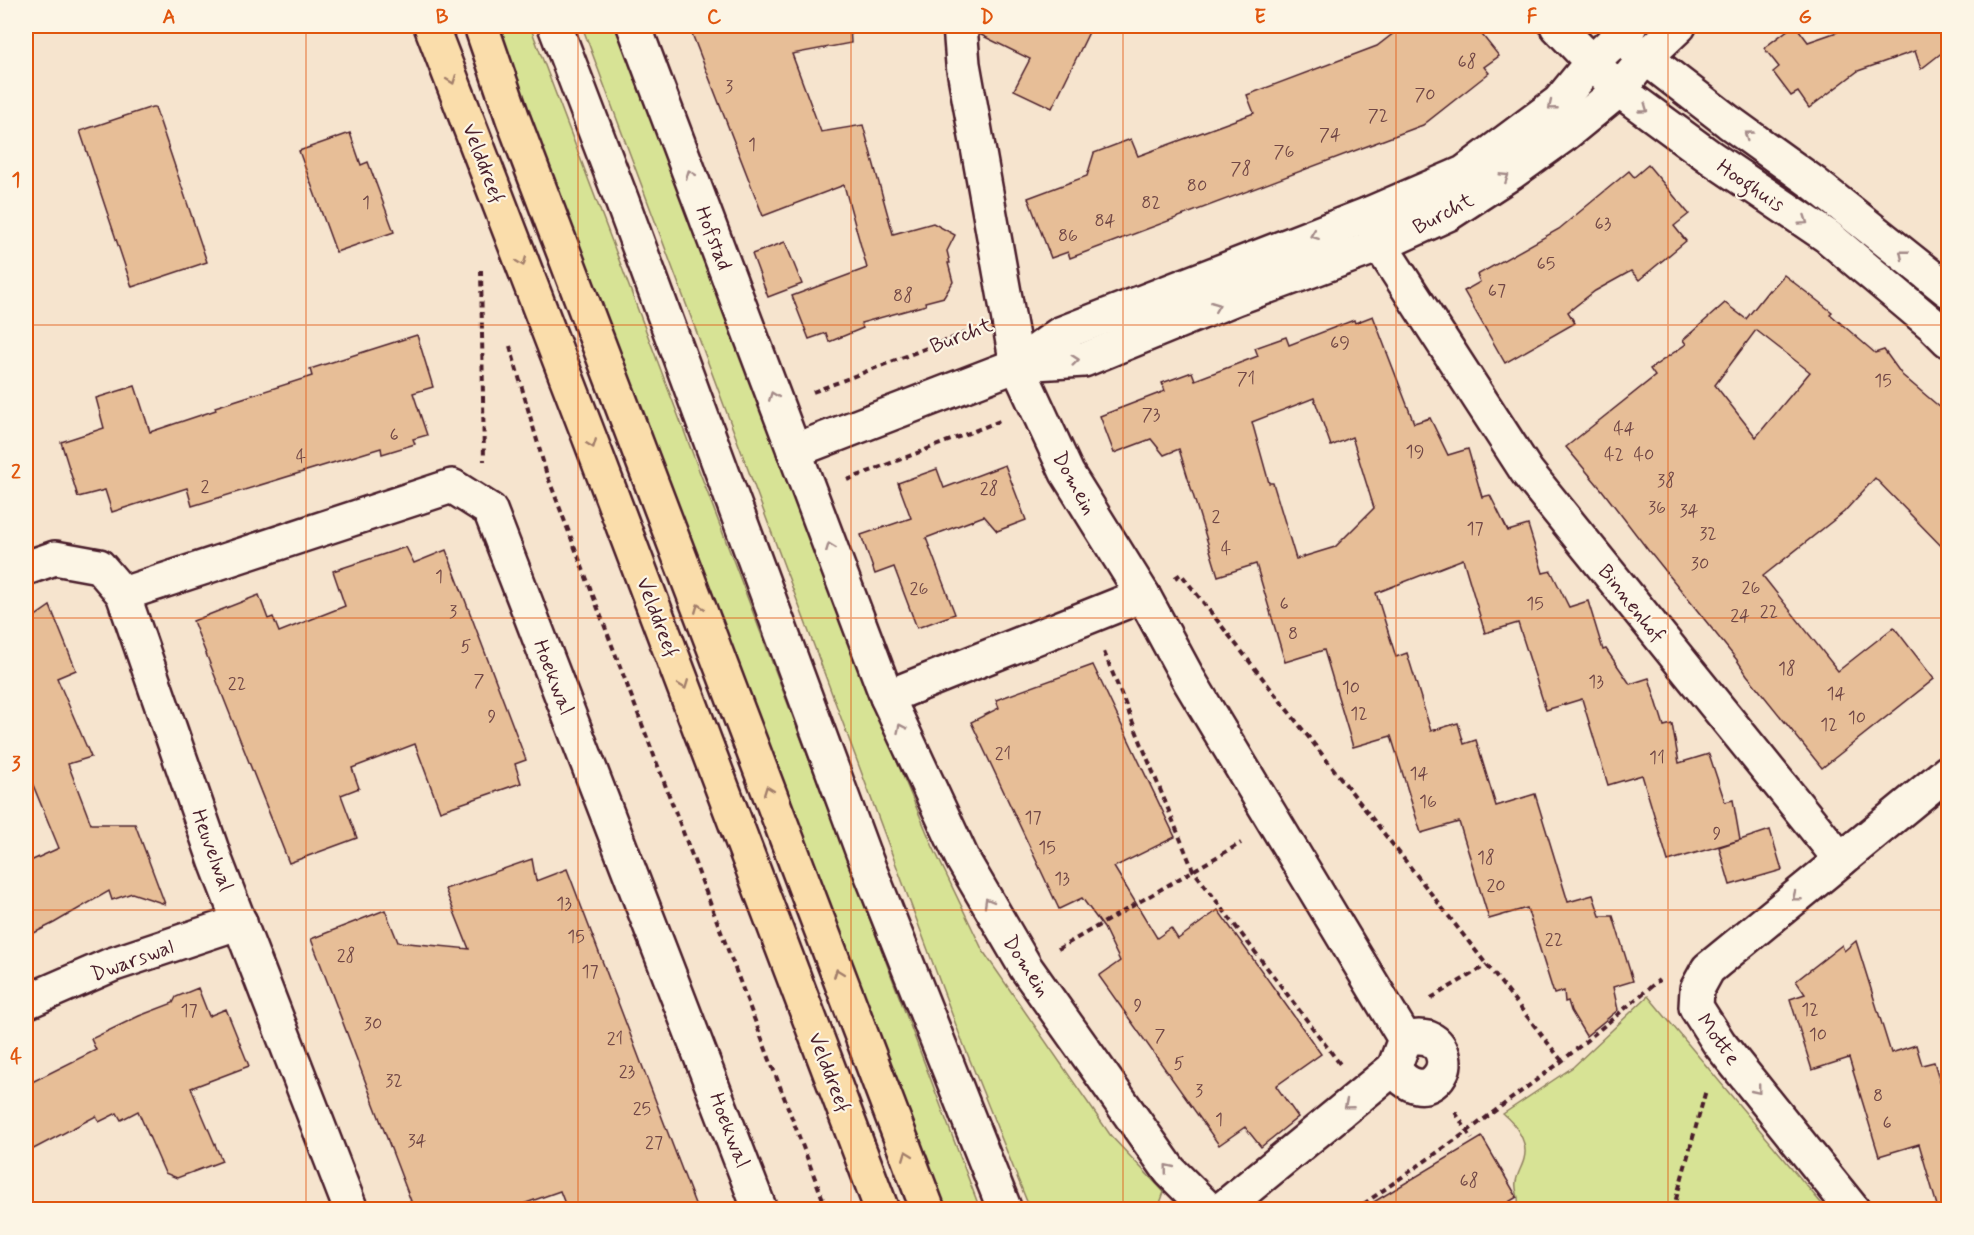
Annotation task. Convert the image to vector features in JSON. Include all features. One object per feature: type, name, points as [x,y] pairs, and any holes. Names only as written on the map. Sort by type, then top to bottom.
[{"type":"main road","name":"Velddreef","points":[[431,26],[882,1209]]},
{"type":"main road","name":"Velddreef","points":[[481,26],[513,119],[928,1209]]},
{"type":"street","points":[[555,26],[863,853],[1005,1209]]},
{"type":"street","name":"Hofstad","points":[[634,26],[794,451]]},
{"type":"street","points":[[960,26],[963,64],[1017,365]]},
{"type":"street","name":"Hooghuis","points":[[1557,26],[1619,90],[1710,157],[1827,236],[1948,340]]},
{"type":"street","name":"Burcht","points":[[1017,365],[1084,360],[1236,298],[1380,245],[1448,214],[1564,135],[1619,90],[1645,58],[1679,26]]},
{"type":"street","name":"Hooghuis","points":[[1619,29],[1645,58],[1729,122],[1815,183],[1948,290]]},
{"type":"street","name":"Burcht","points":[[794,451],[1017,365],[1060,334],[1369,214],[1464,172],[1559,102],[1619,29]]},
{"type":"street","name":"Binnenhof","points":[[1369,214],[1380,245],[1527,472],[1841,860]]},
{"type":"street","name":"Domein","points":[[1017,365],[1067,473],[1143,596],[1189,680],[1276,823],[1397,1042]]},
{"type":"street","name":"Domein","points":[[794,451],[887,697],[963,860],[1026,968],[1170,1171],[1209,1209]]},
{"type":"street","points":[[123,594],[452,486]]},
{"type":"street","name":"Hoekwal","points":[[452,486],[490,510],[760,1209]]},
{"type":"street","name":"Heuvelwal","points":[[26,568],[55,558],[99,566],[123,594],[216,862],[351,1209]]},
{"type":"street","points":[[887,697],[1143,596]]},
{"type":"street","points":[[1841,860],[1948,772]]},
{"type":"street","name":"Motte","points":[[1841,860],[1708,969],[1697,989],[1696,1007],[1719,1043],[1853,1209]]},
{"type":"street","name":"Dwarswal","points":[[26,1002],[111,965],[240,922]]},
{"type":"street","points":[[1221,1209],[1362,1093],[1397,1042]]},
{"type":"path","points":[[452,486],[484,462],[481,268]]},
{"type":"path","name":"Burcht","points":[[777,405],[1009,316]]},
{"type":"path","points":[[507,336],[546,472],[827,1209]]},
{"type":"path","points":[[810,494],[1037,407]]},
{"type":"path","points":[[1143,596],[1181,574],[1562,1060]]},
{"type":"path","points":[[1090,617],[1193,870],[1362,1093]]},
{"type":"path","points":[[1026,968],[1276,823]]},
{"type":"path","points":[[1397,1042],[1487,965]]},
{"type":"path","points":[[1355,1209],[1468,1131],[1562,1060],[1661,979],[1697,989]]},
{"type":"path","points":[[1672,1209],[1719,1043]]},
{"type":"path","points":[[1511,1203],[1515,1209]]},
{"type":"green space","points":[[492,26],[530,26],[980,1209],[938,1209]]},
{"type":"green space","points":[[582,26],[615,26],[895,757],[933,847],[983,951],[1111,1136],[1164,1192],[1158,1209],[1030,1209],[959,1033]]},
{"type":"green space","points":[[1648,996],[1826,1209],[1516,1209],[1518,1201],[1516,1182],[1524,1159],[1525,1146],[1516,1128],[1503,1114],[1573,1067]]},
{"type":"building","points":[[689,26],[850,26],[851,43],[792,54],[821,132],[863,125],[893,234],[933,223],[955,235],[947,251],[953,282],[944,297],[925,302],[926,305],[861,323],[863,328],[829,342],[826,333],[809,339],[792,296],[867,268],[844,185],[763,216]]},
{"type":"building","points":[[979,26],[1092,26],[1052,108],[1014,90],[1030,59],[979,34]]},
{"type":"building","points":[[1403,26],[1475,26],[1499,56],[1484,67],[1489,73],[1423,125],[1070,258],[1068,252],[1051,258],[1028,198],[1087,176],[1094,153],[1131,139],[1138,156],[1254,113],[1247,95],[1377,46]]},
{"type":"building","points":[[1796,26],[1808,42],[1837,32],[1845,26],[1948,26],[1948,48],[1921,69],[1915,51],[1858,71],[1809,108],[1798,92],[1791,96],[1773,72],[1779,67],[1764,48]]},
{"type":"building","points":[[155,107],[207,262],[132,287],[80,131]]},
{"type":"building","points":[[350,133],[361,165],[368,162],[394,232],[336,252],[299,151]]},
{"type":"building","points":[[1648,165],[1689,214],[1674,226],[1686,241],[1639,280],[1631,271],[1595,291],[1568,312],[1575,323],[1505,363],[1464,291],[1480,282],[1477,275],[1559,229],[1629,171],[1634,177]]},
{"type":"building","points":[[785,242],[802,284],[768,297],[752,254]]},
{"type":"building","points":[[1784,275],[1832,312],[1830,314],[1875,353],[1884,350],[1902,375],[1948,414],[1948,553],[1875,478],[1844,512],[1763,576],[1838,671],[1894,627],[1934,679],[1822,768],[1566,447],[1655,376],[1650,369],[1686,344],[1683,340],[1725,303],[1746,319]],"holes":[[[1756,330],[1810,372],[1756,437],[1715,385]]]},
{"type":"building","points":[[1373,316],[1414,423],[1430,418],[1448,455],[1468,449],[1482,497],[1490,495],[1508,531],[1528,525],[1543,573],[1551,571],[1569,607],[1588,601],[1603,650],[1606,649],[1630,684],[1649,678],[1664,726],[1672,724],[1679,763],[1709,754],[1725,802],[1733,800],[1740,840],[1668,861],[1642,775],[1608,785],[1582,699],[1546,710],[1518,623],[1485,633],[1463,559],[1376,593],[1396,657],[1407,653],[1431,731],[1458,723],[1464,744],[1476,740],[1496,806],[1535,794],[1568,902],[1593,895],[1600,916],[1613,916],[1633,981],[1613,987],[1618,1010],[1586,1036],[1571,1011],[1568,1001],[1565,1002],[1564,991],[1554,994],[1527,908],[1489,919],[1459,822],[1421,833],[1391,736],[1353,747],[1324,650],[1285,662],[1256,564],[1218,576],[1179,449],[1164,455],[1151,439],[1114,453],[1100,416],[1165,391],[1162,383],[1192,372],[1195,380],[1258,356],[1255,348],[1286,337],[1289,345],[1354,320],[1355,323]],"holes":[[[1314,398],[1331,446],[1352,437],[1374,508],[1335,547],[1296,559],[1273,483],[1269,483],[1252,422]]]},
{"type":"building","points":[[417,335],[433,387],[413,393],[427,435],[413,439],[415,444],[382,454],[381,448],[192,506],[187,488],[112,512],[105,490],[78,497],[61,442],[104,428],[96,398],[135,386],[150,432],[216,410],[215,407],[312,376],[310,369]]},
{"type":"building","points":[[1005,465],[1026,520],[997,531],[984,516],[926,538],[955,614],[917,628],[894,567],[875,574],[861,535],[911,518],[898,483],[937,469],[944,488]]},
{"type":"building","points":[[406,547],[414,563],[446,550],[526,760],[515,764],[521,783],[440,811],[415,744],[352,768],[359,788],[341,795],[357,838],[289,863],[193,621],[259,595],[268,619],[273,617],[279,632],[345,606],[333,571]]},
{"type":"building","points":[[26,606],[31,619],[50,606],[76,670],[57,678],[91,757],[68,764],[91,824],[135,824],[165,904],[132,893],[112,900],[109,891],[26,937],[26,863],[59,848],[26,768]]},
{"type":"building","points":[[1093,665],[1175,837],[1114,867],[1157,938],[1171,928],[1178,939],[1218,910],[1321,1054],[1276,1086],[1298,1117],[1261,1147],[1245,1127],[1219,1145],[1099,976],[1120,961],[1104,928],[1082,898],[1059,909],[971,722],[999,708],[996,700]]},
{"type":"building","points":[[1770,830],[1782,870],[1730,885],[1719,847]]},
{"type":"building","points":[[532,859],[536,881],[567,869],[697,1209],[567,1209],[560,1191],[509,1209],[414,1209],[311,939],[385,910],[398,942],[469,949],[445,889]]},
{"type":"building","points":[[1856,941],[1891,1053],[1916,1045],[1922,1065],[1934,1062],[1948,1108],[1948,1209],[1938,1209],[1919,1144],[1879,1156],[1849,1058],[1812,1070],[1790,999],[1805,994],[1796,981],[1842,945],[1844,951]]},
{"type":"building","points":[[198,988],[209,1016],[226,1009],[249,1066],[191,1088],[222,1161],[177,1178],[165,1173],[138,1111],[121,1120],[117,1113],[99,1122],[96,1116],[26,1153],[26,1085],[96,1050],[91,1039],[173,1003],[176,997]]},
{"type":"building","points":[[1482,1137],[1517,1197],[1497,1209],[1362,1209]]}]
